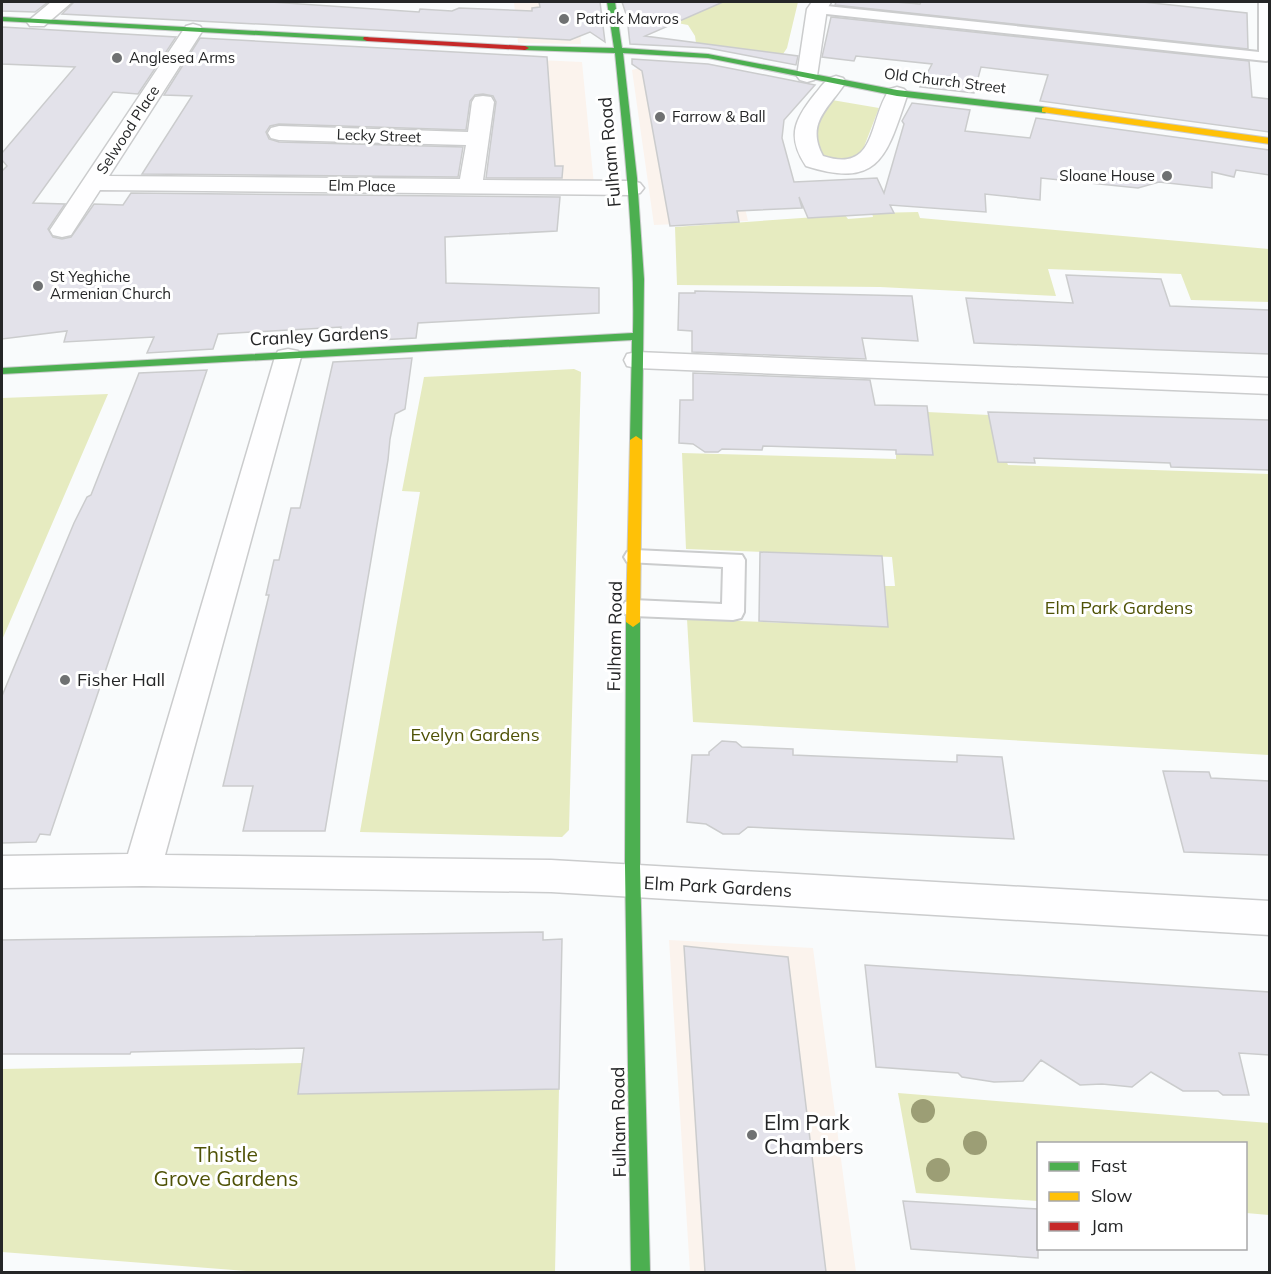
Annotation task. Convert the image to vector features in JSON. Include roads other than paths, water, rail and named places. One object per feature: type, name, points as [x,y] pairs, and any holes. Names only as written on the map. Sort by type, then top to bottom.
[{"type":"street","points":[[37,22],[62,2]]},
{"type":"street","name":"Fulham Road","points":[[611,2],[615,16],[639,279],[631,730],[641,1272]]},
{"type":"street","points":[[807,76],[819,5]]},
{"type":"street","name":"Old Church Street","points":[[2,19],[504,47],[618,50],[708,57],[897,93],[1109,118],[1269,141]]},
{"type":"street","name":"Selwood Place","points":[[62,230],[193,30]]},
{"type":"street","points":[[836,82],[805,123],[803,139],[813,161],[828,167],[858,167],[869,160],[876,151],[897,93]]},
{"type":"street","points":[[470,186],[483,102]]},
{"type":"street","name":"Lecky Street","points":[[279,133],[478,138]]},
{"type":"street","name":"Elm Place","points":[[93,183],[632,188]]},
{"type":"street","points":[[638,348],[1269,386]]},
{"type":"street","name":"Cranley Gardens","points":[[2,371],[288,357],[638,348]]},
{"type":"street","points":[[142,870],[288,357]]},
{"type":"street","points":[[2,872],[142,870],[551,876],[633,882]]},
{"type":"street","name":"Elm Park Gardens","points":[[633,882],[1269,918]]},
{"type":"lane","points":[[819,5],[1266,57],[1266,2]]},
{"type":"lane","points":[[633,608],[733,612],[734,560],[635,557]]},
{"type":"place","name":"Patrick Mavros","points":[[564,19]]},
{"type":"place","name":"Anglesea Arms","points":[[117,58]]},
{"type":"place","name":"Farrow & Ball","points":[[660,117]]},
{"type":"place","name":"Sloane House","points":[[1167,176]]},
{"type":"place","name":"St Yeghiche Armenian Church","points":[[38,286]]},
{"type":"place","name":"Fisher Hall","points":[[65,680]]},
{"type":"place","name":"Elm Park Chambers","points":[[752,1135]]},
{"type":"park label","name":"Evelyn Gardens","points":[[475,735]]},
{"type":"park label","name":"Thistle Grove Gardens","points":[[226,1167]]}]
